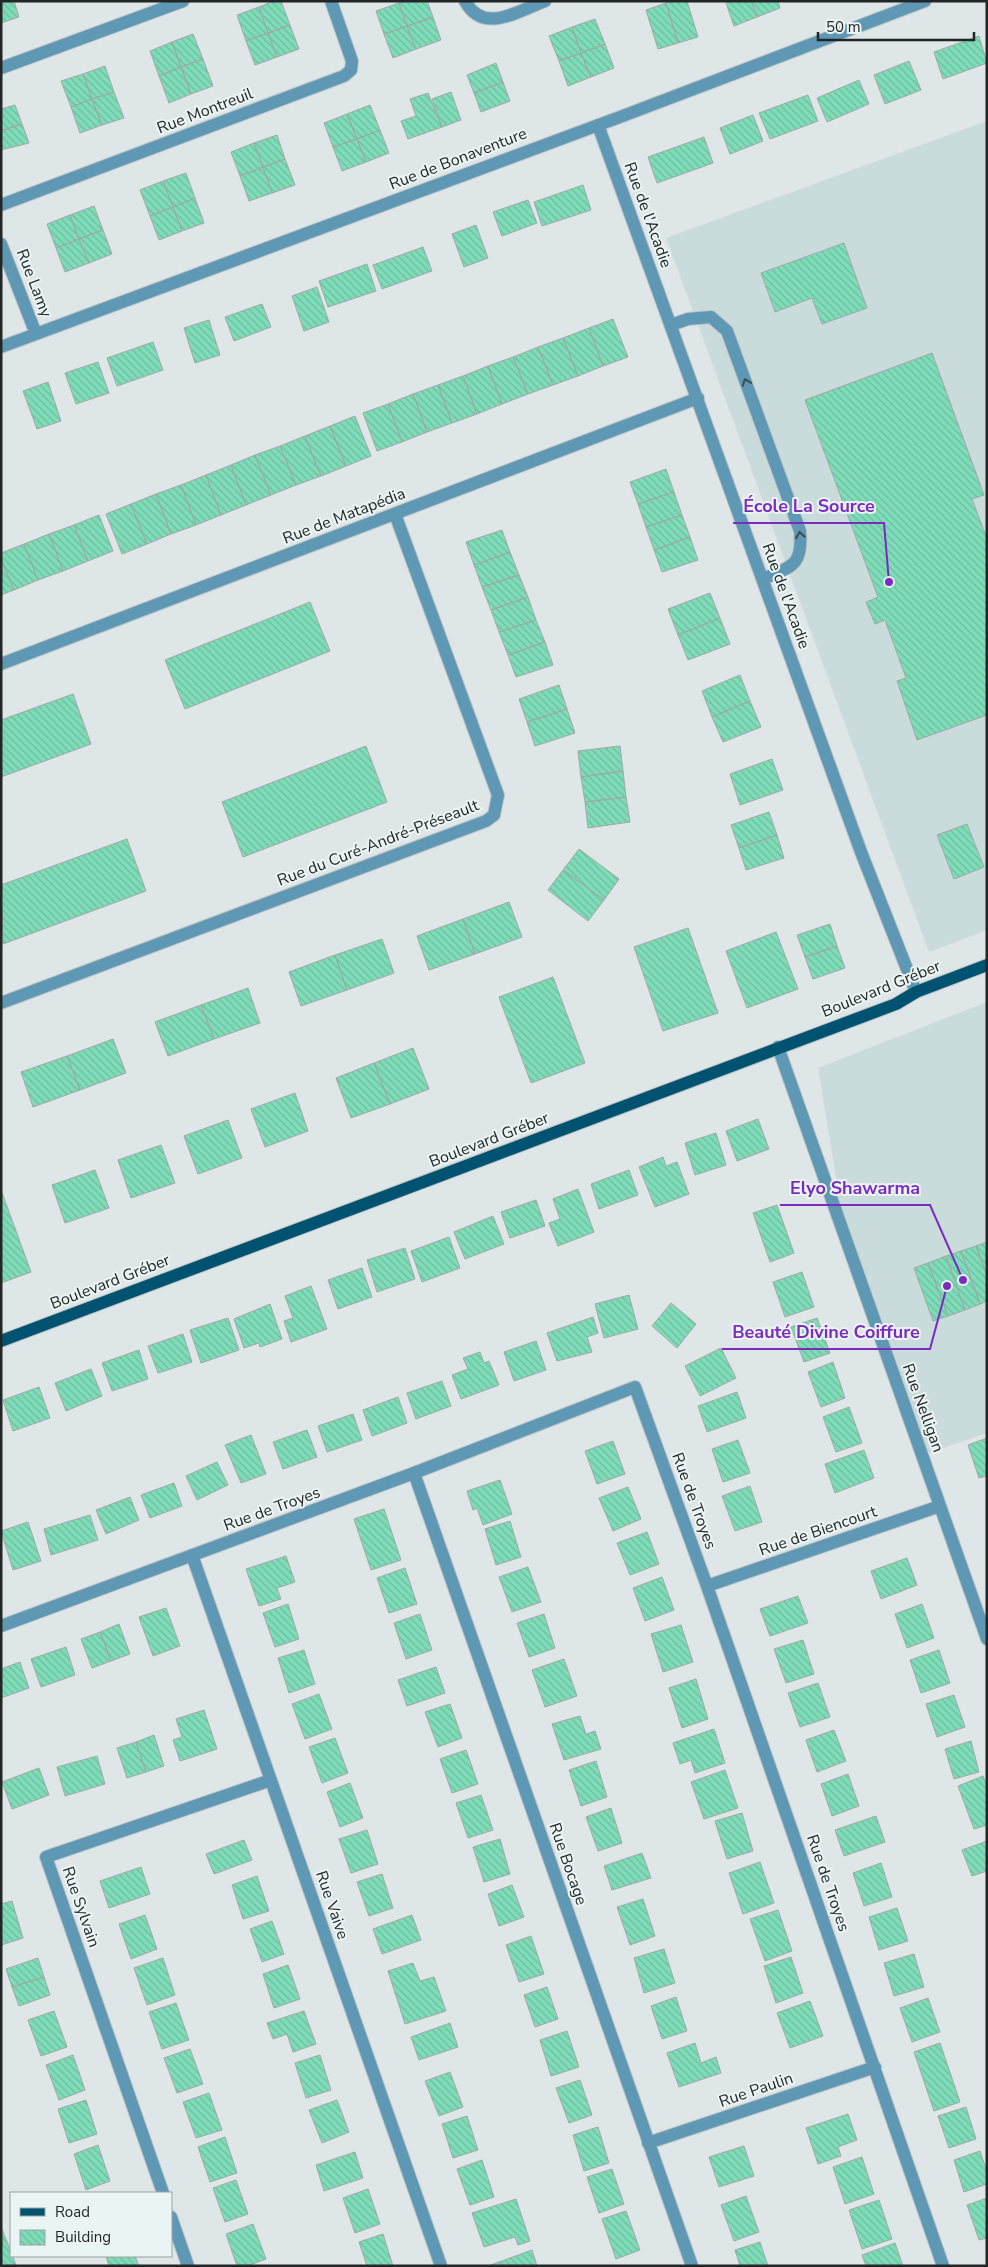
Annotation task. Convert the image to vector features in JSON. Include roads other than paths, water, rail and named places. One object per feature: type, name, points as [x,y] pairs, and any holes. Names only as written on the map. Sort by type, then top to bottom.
[{"type":"main road","name":"Boulevard Gréber","points":[[1,1341],[896,1004],[916,992],[987,965]]},
{"type":"street","points":[[1,68],[183,1]]},
{"type":"street","name":"Rue Montreuil","points":[[1,205],[344,76],[351,70],[352,60],[331,1]]},
{"type":"street","points":[[465,1],[472,12],[480,18],[488,20],[500,18],[545,1]]},
{"type":"street","name":"Rue de Bonaventure","points":[[1,347],[925,1]]},
{"type":"street","name":"Rue de l'Acadie","points":[[598,125],[861,852],[916,992]]},
{"type":"street","name":"Rue Lamy","points":[[1,244],[36,334]]},
{"type":"street","points":[[671,325],[688,319],[711,317],[727,331],[800,531],[802,551],[792,566],[762,578]]},
{"type":"street","name":"Rue de Matapédia","points":[[1,664],[698,398]]},
{"type":"street","name":"Rue du Curé-André-Préseault","points":[[1,1003],[486,821],[494,815],[498,795],[395,514]]},
{"type":"street","name":"Rue Nelligan","points":[[778,1048],[987,1639]]},
{"type":"street","name":"Rue de Troyes","points":[[1,1626],[414,1473],[635,1387],[707,1586],[943,2266]]},
{"type":"street","name":"Rue Bocage","points":[[414,1473],[692,2266]]},
{"type":"street","name":"Rue de Biencourt","points":[[707,1586],[940,1506]]},
{"type":"street","name":"Rue Vaive","points":[[192,1555],[441,2266]]},
{"type":"street","name":"Rue Sylvain","points":[[163,2192],[46,1857],[271,1780]]},
{"type":"street","name":"Rue Paulin","points":[[648,2143],[874,2067]]},
{"type":"street","points":[[172,2220],[188,2266]]},
{"type":"place","name":"École La Source","points":[[889,582]]},
{"type":"place","name":"Elyo Shawarma","points":[[963,1280]]},
{"type":"place","name":"Beauté Divine Coiffure","points":[[947,1286]]}]
